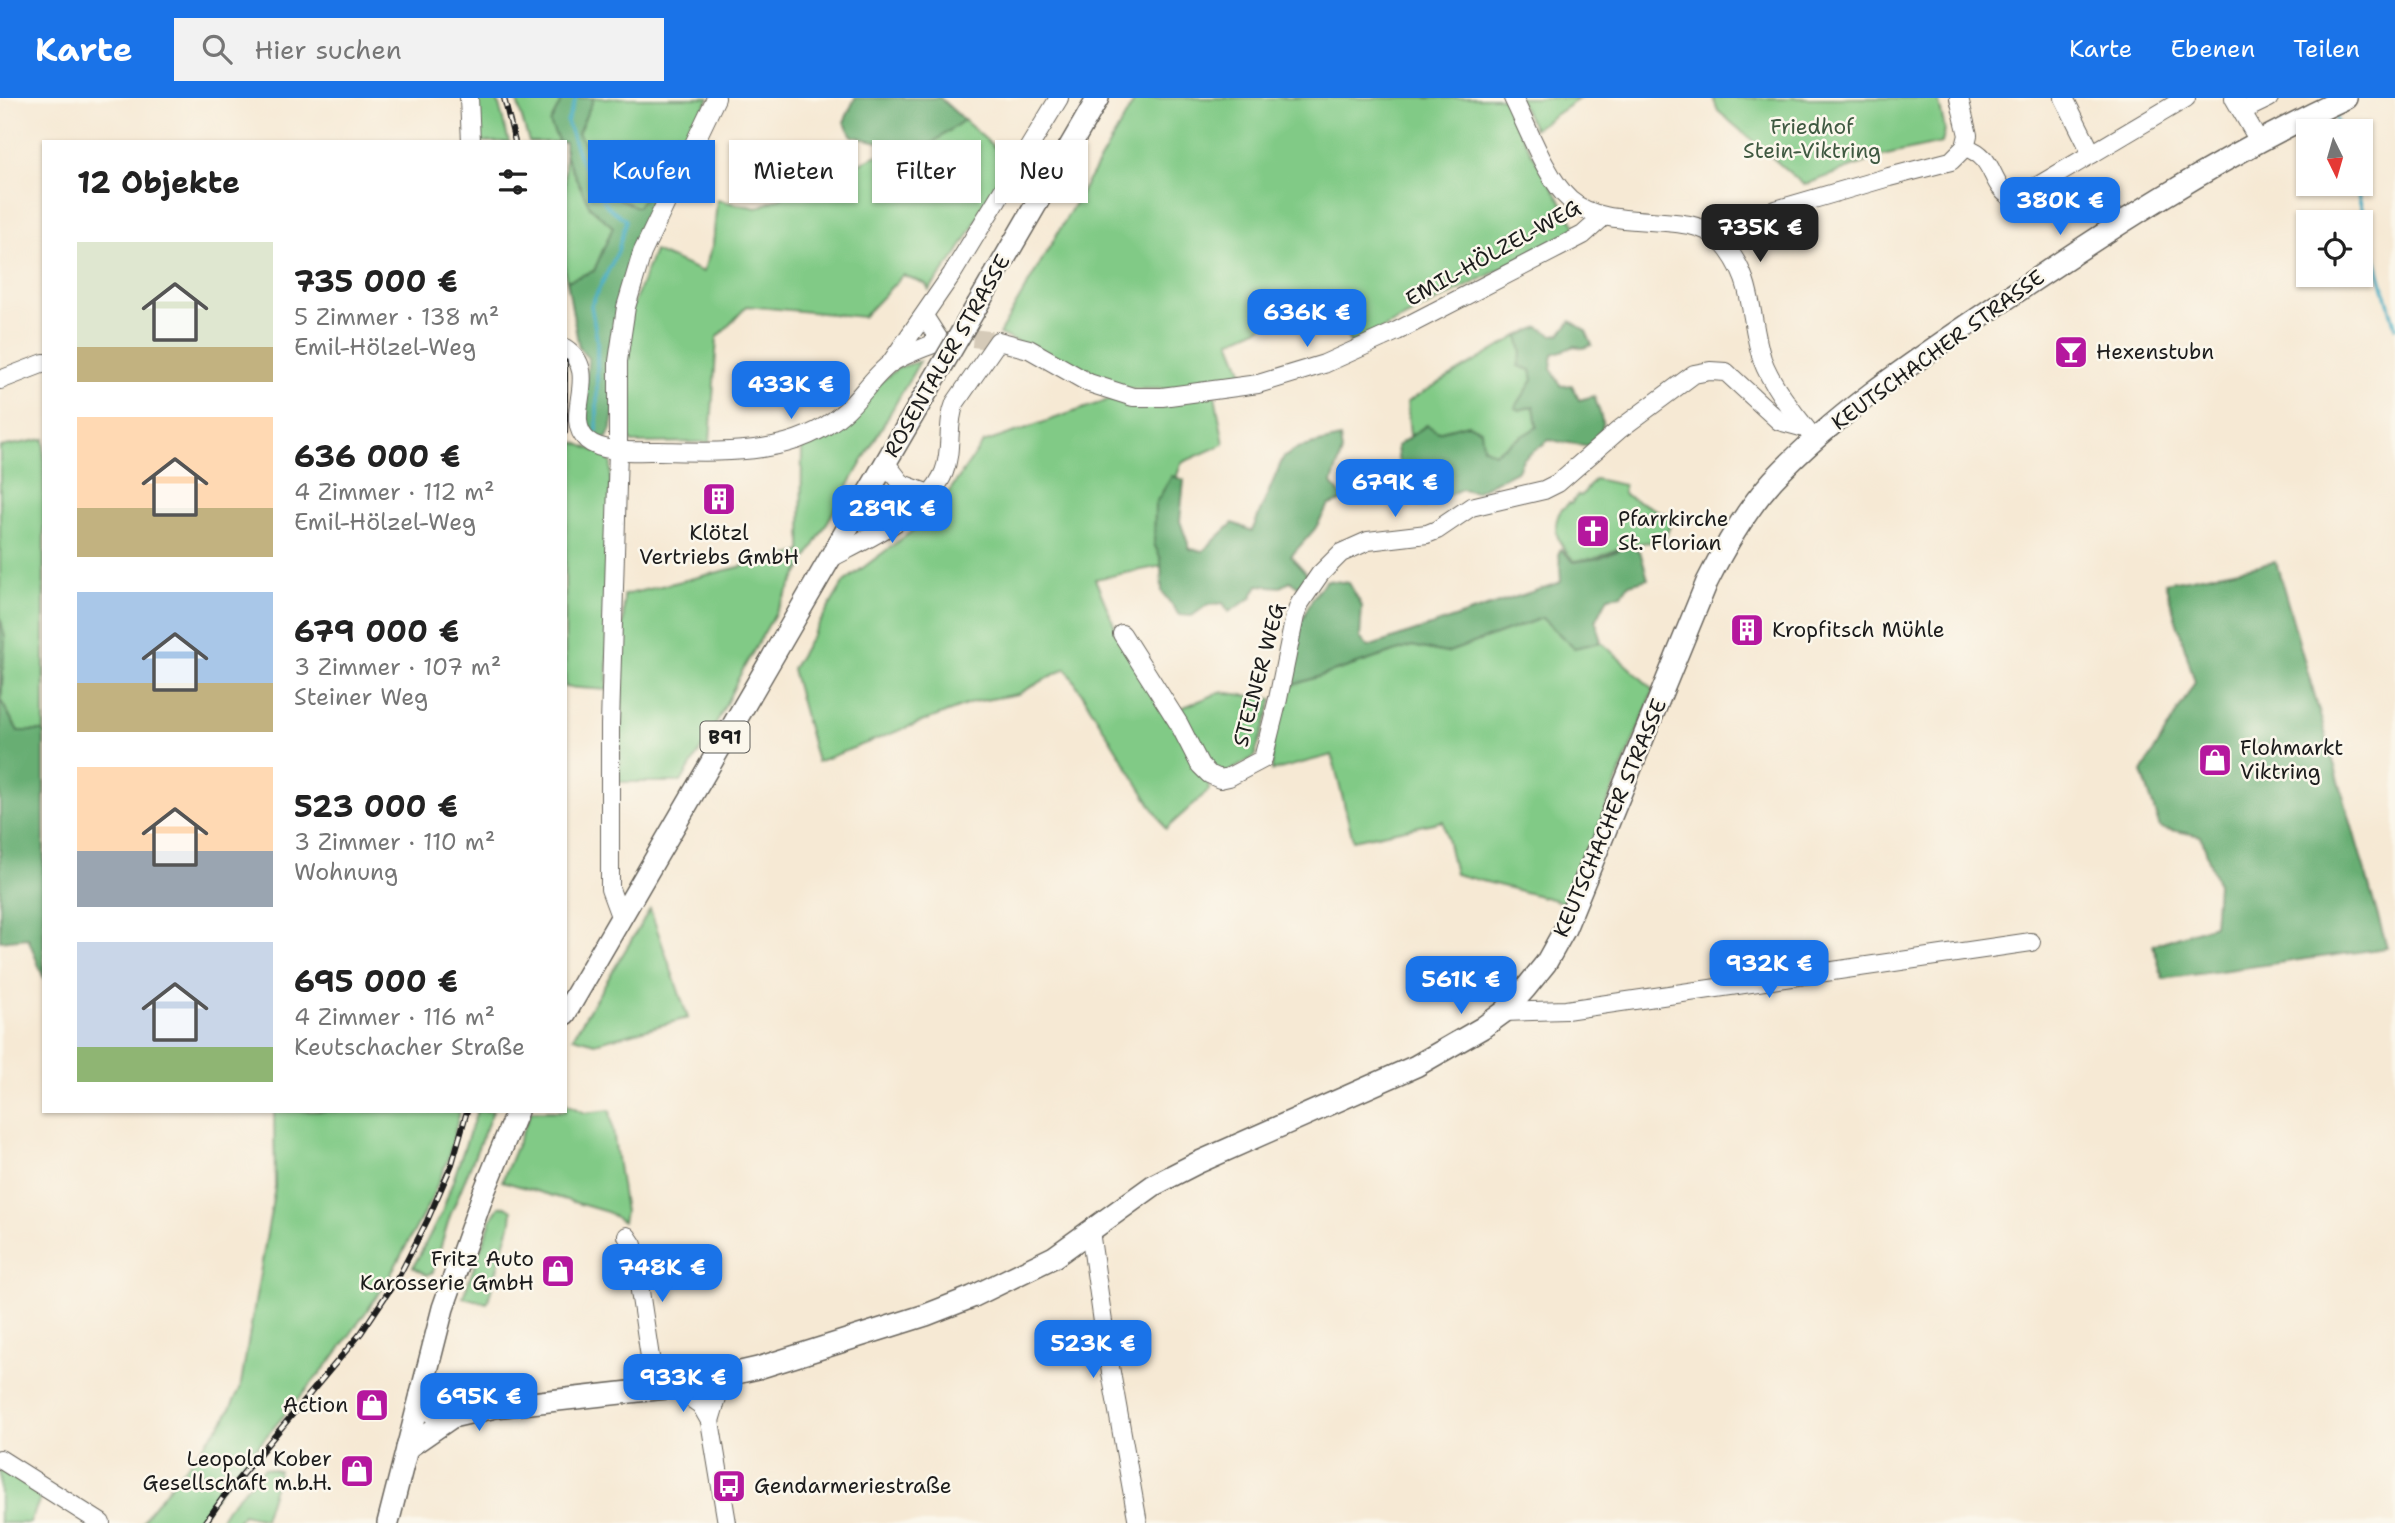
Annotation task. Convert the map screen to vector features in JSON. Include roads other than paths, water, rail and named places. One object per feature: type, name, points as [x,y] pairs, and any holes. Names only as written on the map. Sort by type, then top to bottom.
[{"type":"main road","name":"ROSENTALER STRASSE","points":[[567,1010],[1098,98]]},
{"type":"main road","name":"KEUTSCHACHER STRASSE","points":[[495,1406],[665,1389],[701,1382],[913,1319],[972,1297],[1054,1256],[1154,1185],[1197,1163],[1416,1066],[1482,1028],[1504,1012],[1546,964],[1565,929],[1707,582],[1724,550],[1810,434],[2065,259],[2183,184],[2259,141],[2346,98]]},
{"type":"main road","points":[[388,1523],[443,1308],[484,1192],[516,1113]]},
{"type":"main road","points":[[421,1395],[495,1406]]},
{"type":"main road","points":[[421,1395],[426,1407],[434,1414],[452,1417]]},
{"type":"main road","points":[[407,1448],[452,1417],[495,1406]]},
{"type":"street","points":[[470,98],[471,140]]},
{"type":"street","points":[[620,916],[610,889],[610,725],[618,361],[626,307],[642,253],[716,98]]},
{"type":"street","points":[[567,350],[578,359],[583,372],[578,422],[581,433],[594,444],[618,450],[711,452],[778,445],[819,430],[842,414],[891,363],[952,274],[1059,98]]},
{"type":"street","points":[[1513,98],[1558,186],[1570,200],[1604,217]]},
{"type":"street","points":[[1810,434],[1766,370],[1748,287],[1738,263],[1719,238],[1769,212],[1951,161],[1965,147],[1968,135],[1959,98]]},
{"type":"street","points":[[2064,98],[2092,154]]},
{"type":"street","points":[[1965,147],[1985,158],[2003,192],[2012,198],[2021,196],[2092,154],[2168,103],[2186,98]]},
{"type":"street","points":[[2259,141],[2238,105],[2269,98]]},
{"type":"street","name":"EMIL-HÖLZEL-WEG","points":[[829,559],[913,510],[929,495],[943,474],[947,460],[951,411],[998,341],[1029,349],[1089,383],[1133,397],[1192,394],[1258,384],[1324,364],[1397,331],[1583,235],[1604,217],[1684,225],[1719,238]]},
{"type":"street","points":[[891,363],[940,341],[924,316]]},
{"type":"street","points":[[0,380],[42,364]]},
{"type":"street","name":"STEINER WEG","points":[[1122,634],[1179,724],[1200,765],[1209,775],[1220,779],[1228,777],[1262,759],[1295,616],[1300,603],[1320,574],[1341,553],[1368,541],[1427,534],[1471,507],[1544,490],[1558,483],[1620,429],[1694,374],[1726,372],[1779,421],[1810,434]]},
{"type":"street","points":[[885,463],[902,484],[929,495]]},
{"type":"street","points":[[1504,1012],[1566,1010],[2031,942]]},
{"type":"street","points":[[1090,1231],[1107,1350],[1138,1523]]},
{"type":"street","points":[[627,1236],[633,1245],[665,1389],[708,1412]]},
{"type":"street","points":[[708,1412],[719,1391],[735,1374]]},
{"type":"street","points":[[701,1382],[709,1389],[708,1412],[727,1523]]},
{"type":"street","points":[[0,1460],[101,1523]]},
{"type":"waterway","points":[[576,98],[567,122],[582,163],[607,206],[626,220],[618,251],[591,305],[597,340],[597,431]]},
{"type":"waterway","points":[[2358,196],[2395,327]]},
{"type":"tunnel","points":[[946,341],[972,338],[998,341]]},
{"type":"railway","points":[[504,98],[514,140]]},
{"type":"railway","points":[[205,1523],[224,1496],[361,1333],[399,1276],[452,1164],[466,1113]]},
{"type":"place","name":"Hexenstubn","points":[[2071,352]]},
{"type":"place","name":"Klötzl Vertriebs GmbH","points":[[719,499]]},
{"type":"place","name":"Pfarrkirche St. Florian","points":[[1593,531]]},
{"type":"place","name":"Kropfitsch Mühle","points":[[1747,630]]},
{"type":"place","name":"Flohmarkt Viktring","points":[[2215,760]]},
{"type":"place","name":"Fritz Auto Karosserie GmbH","points":[[558,1271]]},
{"type":"place","name":"Action","points":[[372,1405]]},
{"type":"place","name":"Leopold Kober Gesellschaft m.b.H.","points":[[357,1471]]},
{"type":"place","name":"Gendarmeriestraße","points":[[729,1486]]},
{"type":"park label","name":"Friedhof Stein-Viktring","points":[[1812,139]]}]
